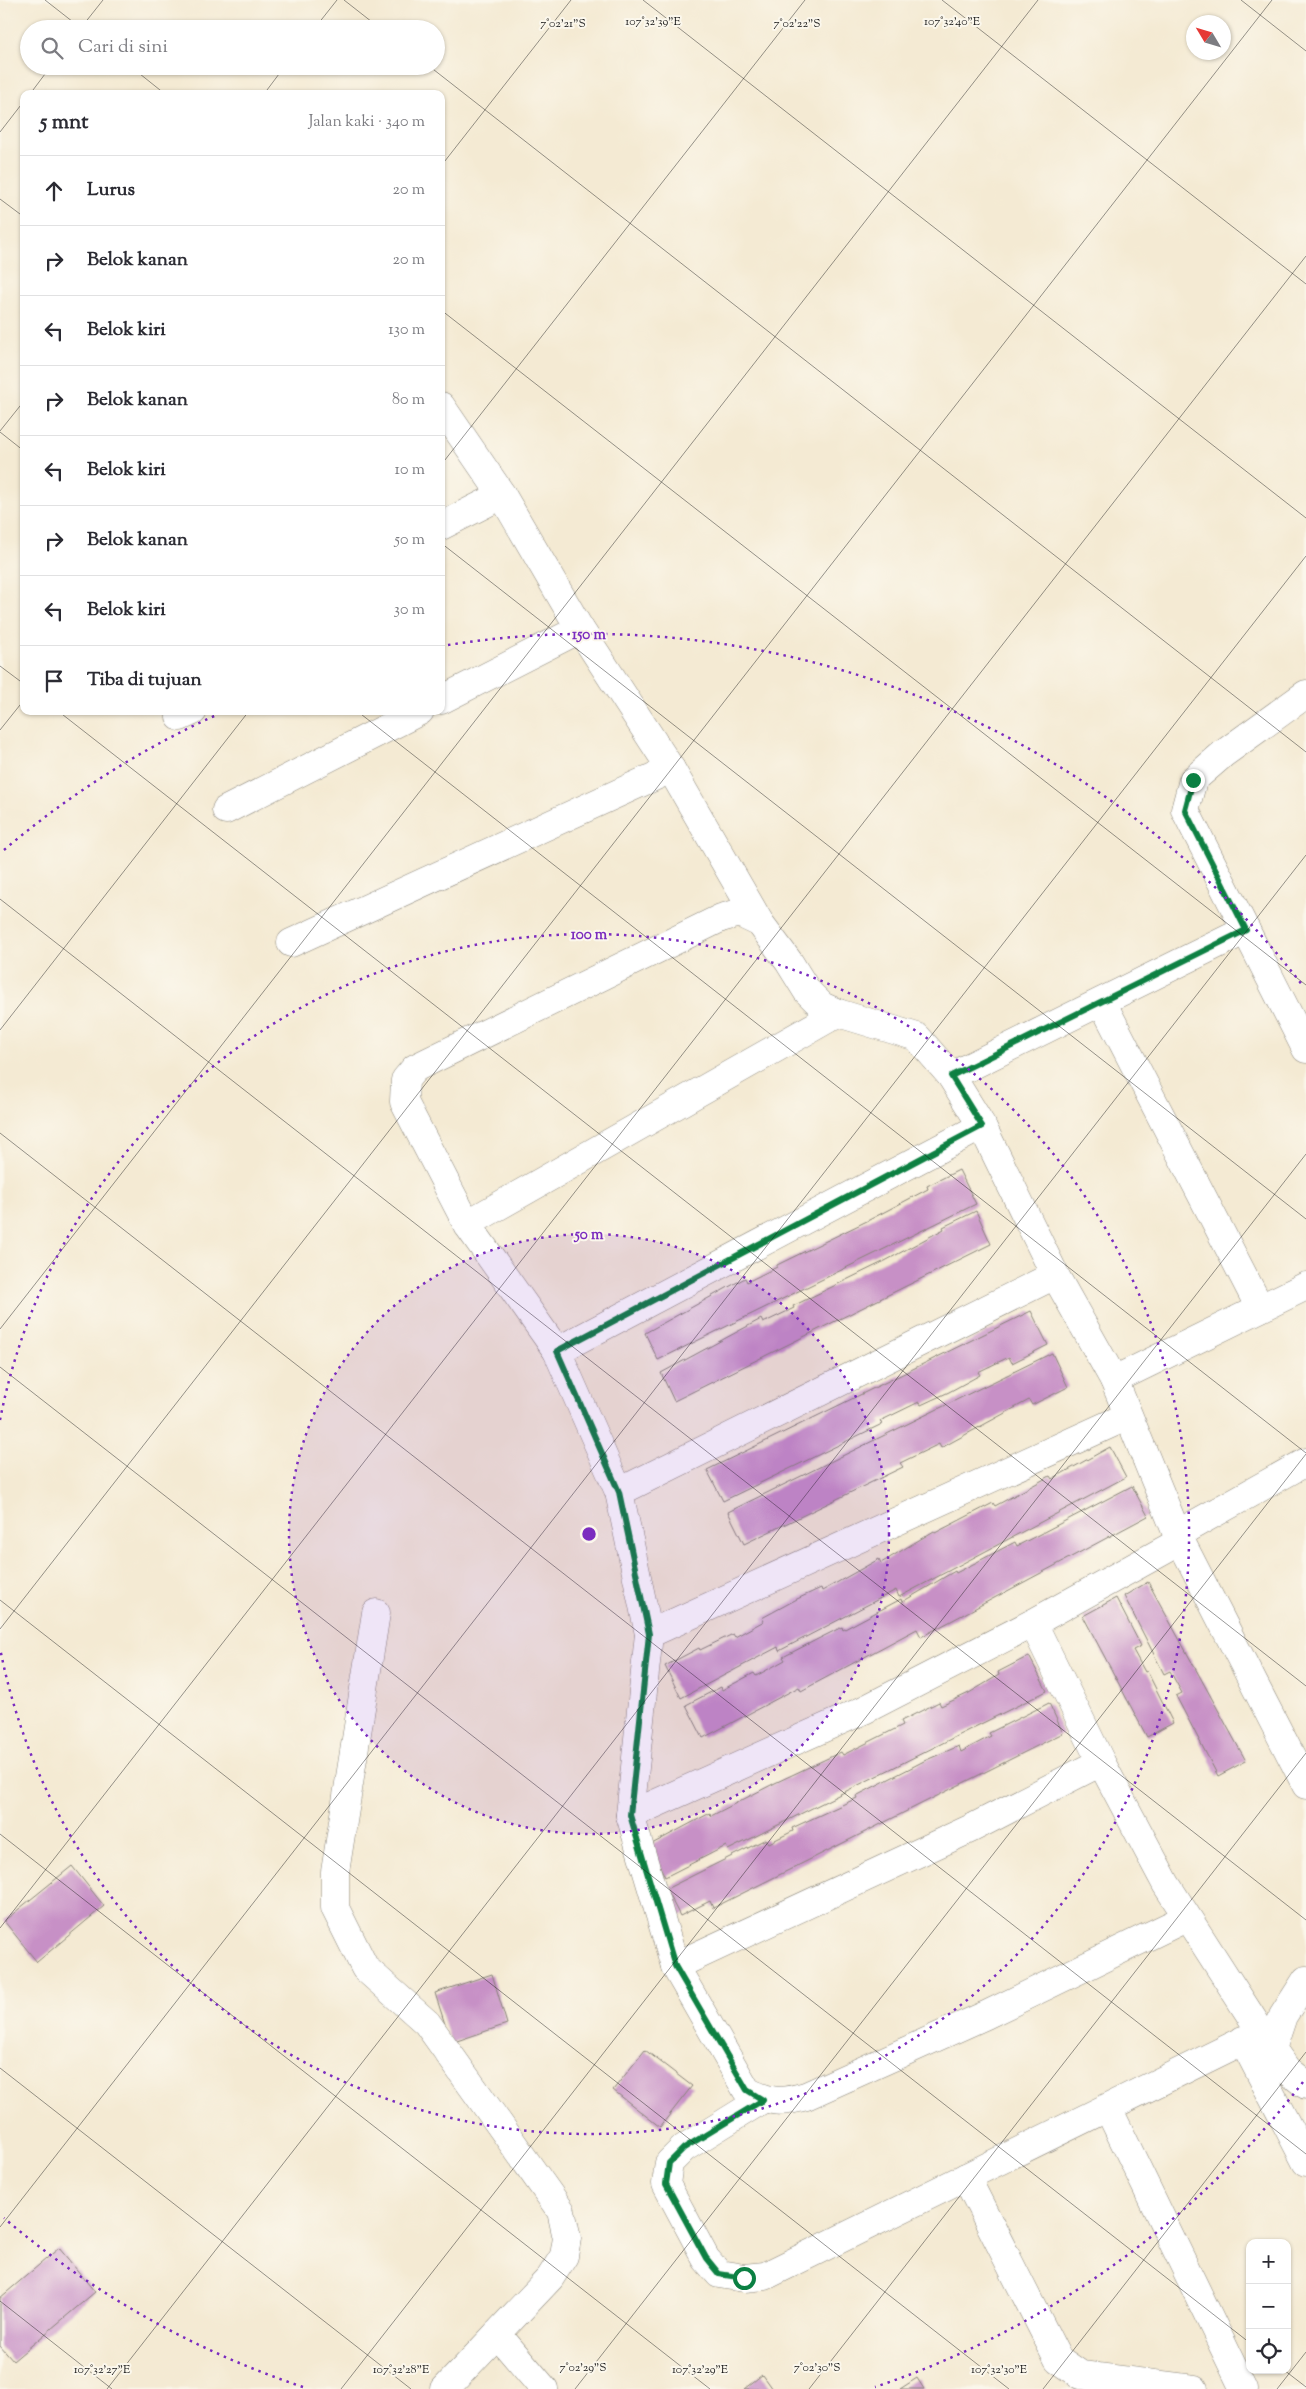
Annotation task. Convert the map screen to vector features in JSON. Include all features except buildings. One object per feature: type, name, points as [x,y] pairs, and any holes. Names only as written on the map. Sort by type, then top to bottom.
[{"type":"street","points":[[445,412],[502,495],[580,629],[671,769],[760,923],[789,962],[807,991],[822,1006],[838,1013],[917,1038],[951,1076],[982,1126],[1055,1275],[1114,1380],[1179,1538],[1306,1785]]},
{"type":"street","points":[[445,524],[502,495]]},
{"type":"street","points":[[445,698],[580,629]]},
{"type":"street","points":[[1306,694],[1222,754],[1193,780],[1185,810],[1306,1049]]},
{"type":"street","points":[[226,810],[412,715]]},
{"type":"street","points":[[291,944],[671,769]]},
{"type":"street","points":[[760,923],[739,913],[721,918],[415,1068],[405,1080],[404,1102],[467,1224],[557,1351],[619,1492],[649,1634],[630,1815],[675,1966],[747,2090],[763,2100],[786,2102],[806,2096],[986,2015],[1186,1918]]},
{"type":"street","points":[[951,1076],[1246,930]]},
{"type":"street","points":[[1102,1002],[1260,1308]]},
{"type":"street","points":[[467,1224],[838,1013]]},
{"type":"street","points":[[557,1351],[982,1126]]},
{"type":"street","points":[[619,1492],[1055,1275]]},
{"type":"street","points":[[1114,1380],[1306,1286]]},
{"type":"street","points":[[649,1634],[1128,1416]]},
{"type":"street","points":[[630,1815],[864,1710],[1033,1623],[1306,1462]]},
{"type":"street","points":[[376,1613],[336,1872],[335,1908],[365,1968],[427,2023],[561,2211],[567,2238],[564,2256],[550,2278],[445,2389]]},
{"type":"street","points":[[1033,1623],[1101,1762],[1186,1918],[1258,2040],[1306,2162]]},
{"type":"street","points":[[675,1966],[972,1828],[1101,1762]]},
{"type":"street","points":[[763,2100],[684,2148],[669,2163],[666,2184],[706,2258],[719,2274],[744,2278],[765,2276],[1108,2108],[1258,2040],[1283,2016],[1306,1980]]},
{"type":"street","points":[[1258,2040],[1286,2070],[1306,2085]]},
{"type":"street","points":[[1108,2108],[1244,2389]]},
{"type":"street","points":[[966,2177],[1058,2359],[1081,2375],[1194,2389]]},
{"type":"street","points":[[497,2334],[544,2389]]},
{"type":"route","points":[[744,2278],[719,2274],[706,2258],[666,2184],[669,2163],[684,2148],[763,2100],[747,2090],[675,1966],[630,1815],[649,1634],[619,1492],[557,1351],[982,1126],[951,1076],[1246,930],[1185,810],[1193,780]]}]
